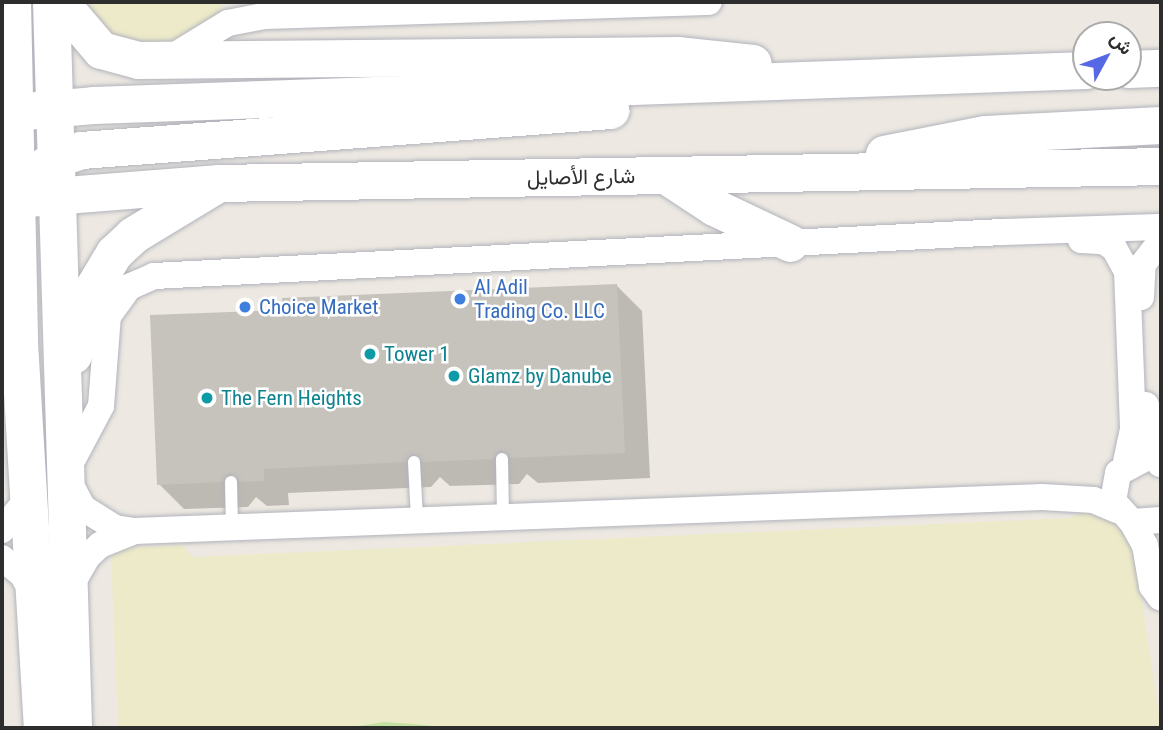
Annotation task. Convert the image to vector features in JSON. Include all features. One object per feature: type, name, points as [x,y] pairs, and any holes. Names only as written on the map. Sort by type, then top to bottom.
[{"type":"main road","points":[[12,2],[29,160],[63,418],[65,474],[42,728]]},
{"type":"main road","points":[[51,2],[29,160],[19,342],[31,495],[54,597],[73,728]]},
{"type":"main road","points":[[60,2],[85,37],[101,50],[159,60],[677,55],[756,63],[816,77]]},
{"type":"main road","points":[[1142,69],[1161,68]]},
{"type":"main road","points":[[29,160],[780,80],[1072,70]]},
{"type":"main road","points":[[29,160],[81,150],[136,145],[648,107],[780,80]]},
{"type":"main road","points":[[815,170],[985,134],[1161,125]]},
{"type":"main road","name":"شارع الأصايل","points":[[29,160],[219,183],[667,176],[815,170],[1161,166]]},
{"type":"main road","points":[[990,168],[1066,185],[1161,188]]},
{"type":"main road","points":[[667,176],[714,207],[790,243]]},
{"type":"main road","points":[[63,418],[77,328],[97,276],[134,235],[219,183]]},
{"type":"main road","points":[[2,305],[19,342]]},
{"type":"street","points":[[159,60],[189,50],[228,23],[263,16],[709,2]]},
{"type":"street","points":[[134,531],[106,524],[83,508],[65,474],[101,406],[108,316],[119,296],[146,279],[1001,232],[1161,227]]},
{"type":"street","points":[[1001,232],[1021,241],[1103,241],[1123,258],[1127,271],[1133,429],[1122,469],[1112,491],[1124,516],[1145,545],[1152,586],[1161,594]]},
{"type":"street","points":[[1161,241],[1149,252],[1140,276],[1146,420],[1161,464]]},
{"type":"street","points":[[1042,497],[1054,491],[1102,484],[1122,469],[1143,460],[1161,464]]},
{"type":"street","points":[[2,530],[31,495]]},
{"type":"street","points":[[2,558],[54,597],[86,557],[116,536],[134,531],[1042,497],[1094,500],[1124,516],[1161,521],[1157,541],[1161,594]]},
{"type":"lane","points":[[502,459],[503,517]]},
{"type":"lane","points":[[414,462],[417,520]]},
{"type":"lane","points":[[231,482],[232,527]]},
{"type":"sand","points":[[89,2],[222,2],[222,12],[176,44],[155,46],[105,32]]},
{"type":"sand","points":[[1087,510],[1111,521],[1134,548],[1161,728],[118,728],[111,557],[123,548],[182,545],[193,557],[1070,518]]},
{"type":"green space","points":[[384,722],[413,724],[452,728],[347,728]]},
{"type":"building","name":"Glamz by Danube","points":[[617,284],[625,453],[511,458],[501,450],[493,459],[423,462],[413,453],[405,462],[264,469],[264,481],[240,482],[230,473],[222,482],[157,485],[150,315],[283,310],[282,298]]},
{"type":"place","name":"Al Adil Trading Co. LLC","points":[[460,299]]},
{"type":"place","name":"Choice Market","points":[[245,307]]},
{"type":"place","name":"Tower 1","points":[[370,354]]},
{"type":"place","name":"Glamz by Danube","points":[[454,376]]},
{"type":"place","name":"The Fern Heights","points":[[207,398]]}]
